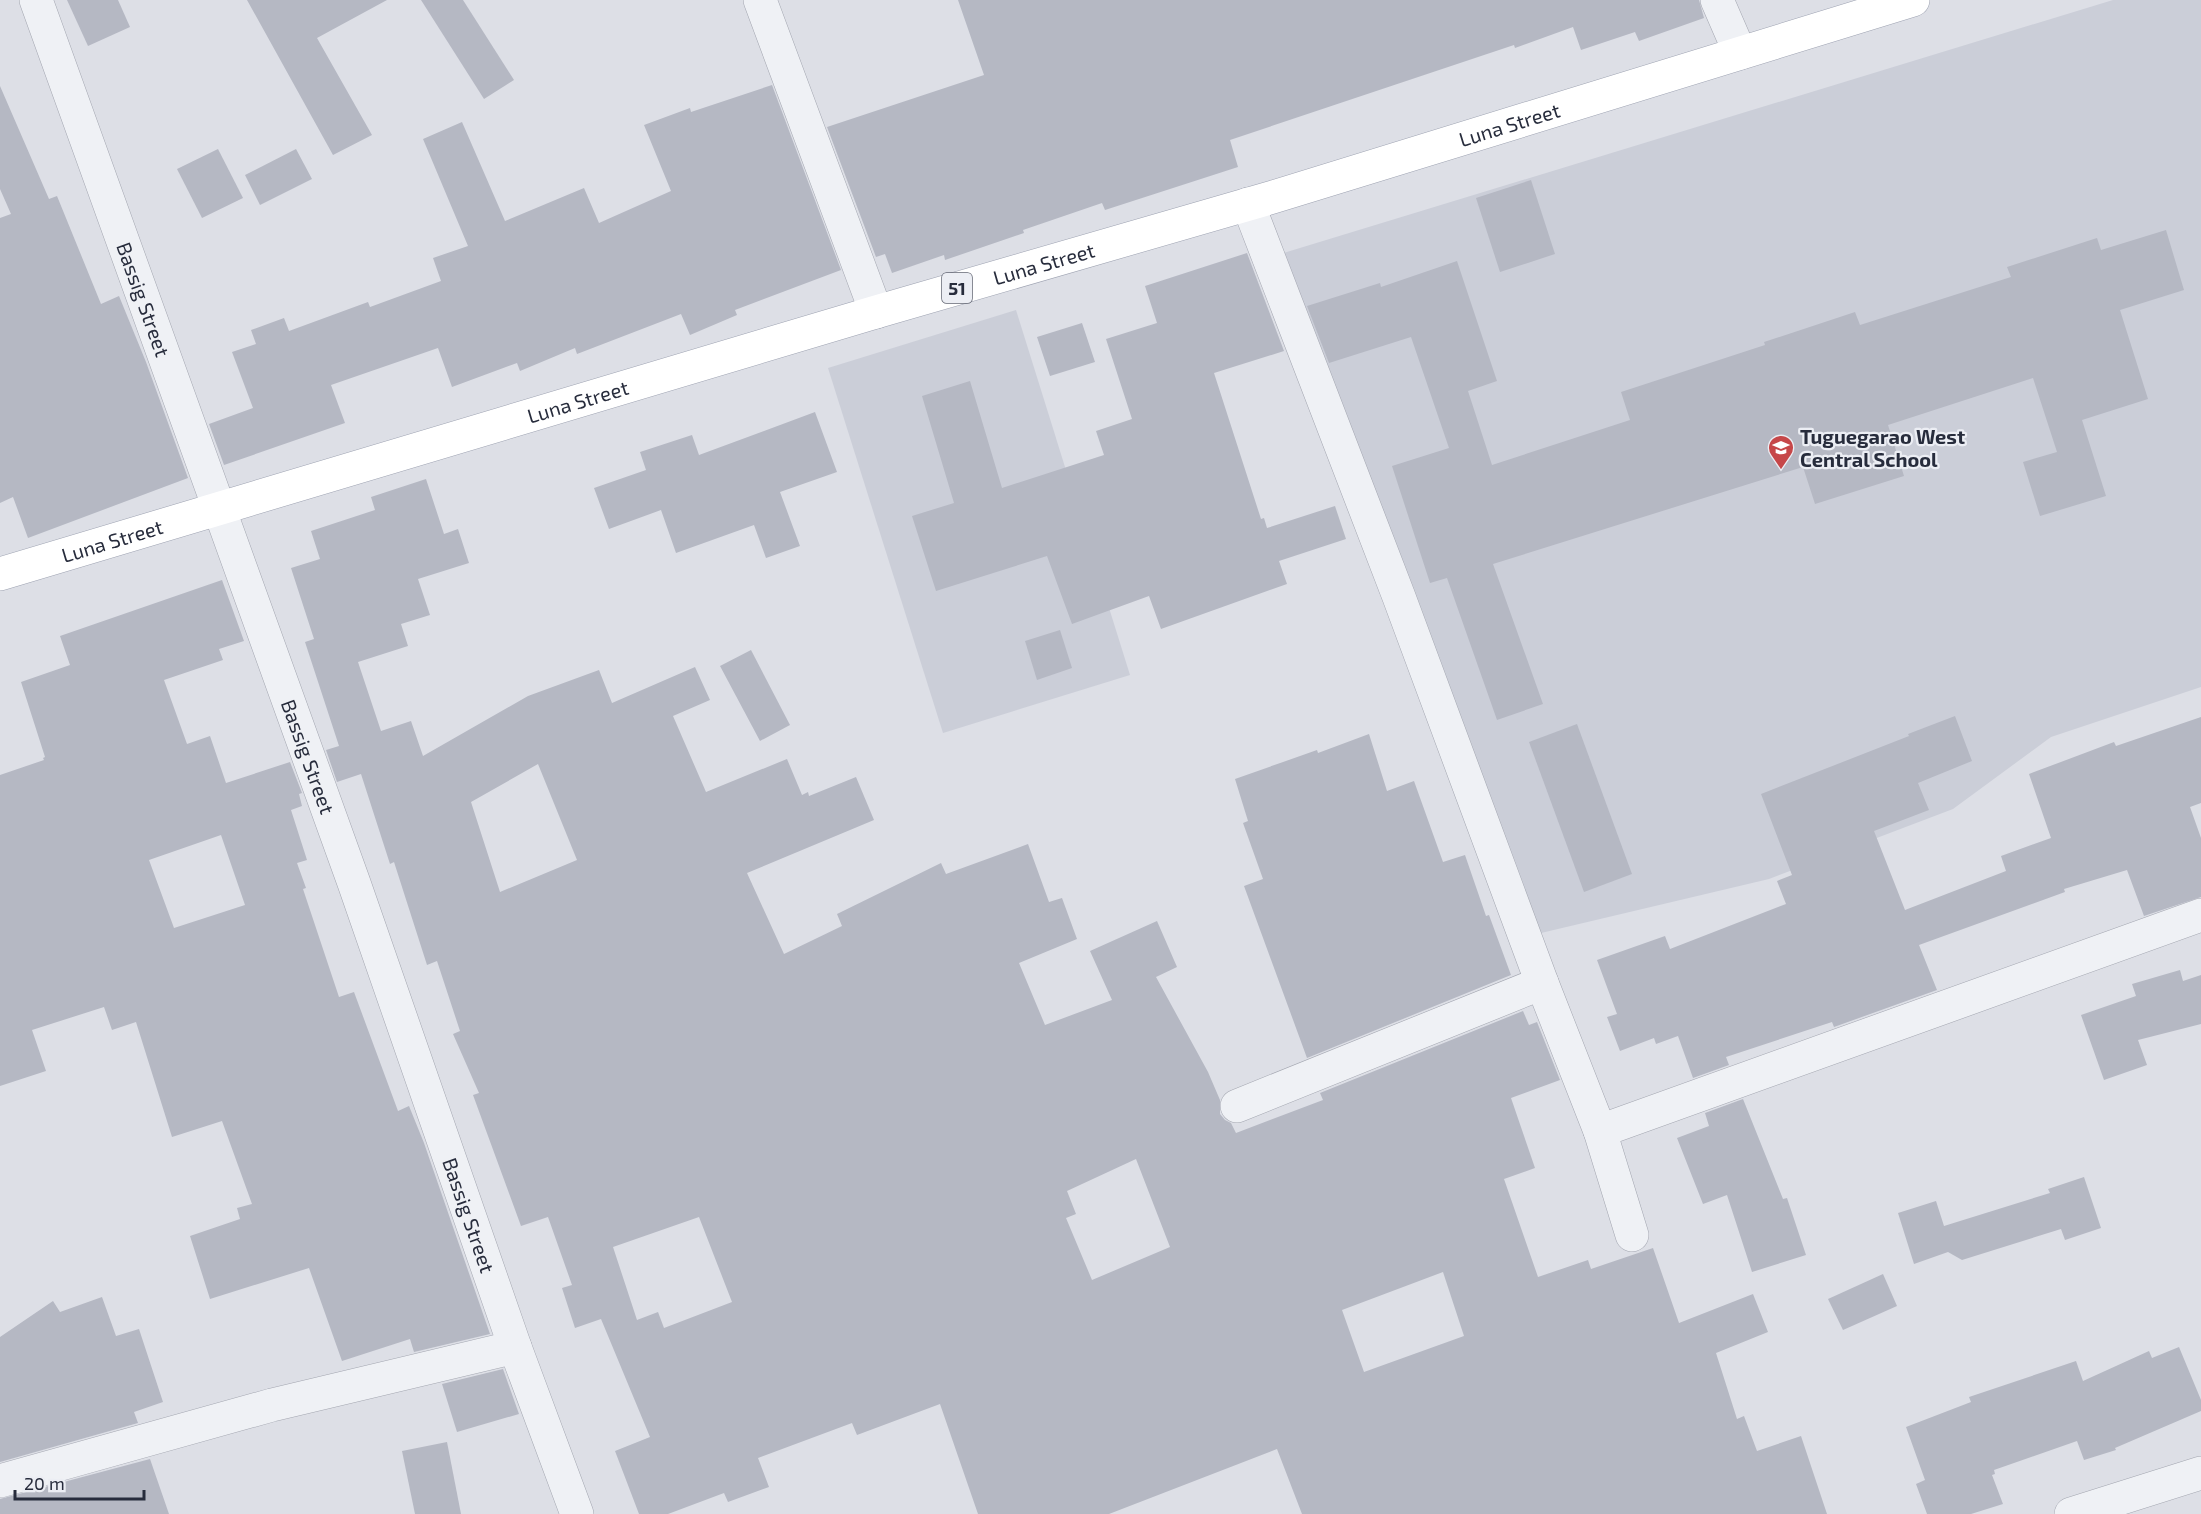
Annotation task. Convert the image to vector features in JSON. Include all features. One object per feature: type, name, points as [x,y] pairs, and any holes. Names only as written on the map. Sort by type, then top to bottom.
[{"type":"main road","name":"Luna Street","points":[[0,574],[876,312],[1248,204],[1913,0]]},
{"type":"street","name":"Bassig Street","points":[[36,0],[354,884],[515,1347],[576,1514]]},
{"type":"street","points":[[760,0],[876,312]]},
{"type":"street","points":[[1717,0],[1740,53]]},
{"type":"street","points":[[1248,204],[1600,1131],[1632,1235]]},
{"type":"street","points":[[1600,1131],[2201,915]]},
{"type":"street","points":[[1238,1106],[1542,983]]},
{"type":"street","points":[[0,1481],[272,1405],[515,1347]]},
{"type":"street","points":[[2071,1514],[2201,1473]]},
{"type":"shaded area","name":"Tuguegarao West Central School","points":[[2113,0],[2201,0],[2201,687],[2051,737],[1953,809],[1769,879],[1541,933],[1277,255]]},
{"type":"shaded area","points":[[1016,310],[1130,675],[943,733],[828,368]]},
{"type":"building","points":[[67,0],[118,0],[130,27],[88,46]]},
{"type":"building","points":[[247,0],[387,0],[317,38],[372,135],[333,155]]},
{"type":"building","points":[[421,0],[463,0],[514,80],[484,99]]},
{"type":"building","points":[[958,0],[1699,0],[1704,18],[1639,41],[1635,32],[1581,50],[1573,27],[1515,48],[1514,45],[1230,140],[1238,167],[1105,210],[1102,203],[945,260],[944,255],[892,273],[885,254],[876,257],[827,127],[984,75]]},
{"type":"building","points":[[772,85],[841,270],[735,310],[737,315],[690,335],[681,314],[577,354],[575,348],[520,371],[517,363],[452,387],[438,348],[331,385],[345,423],[224,465],[209,424],[253,408],[232,352],[256,344],[251,330],[284,318],[289,331],[368,302],[370,307],[441,281],[433,258],[468,246],[423,139],[462,122],[505,221],[584,188],[599,223],[671,191],[644,125],[690,108],[691,112]]},
{"type":"building","points":[[0,86],[49,199],[57,196],[101,304],[119,296],[146,362],[188,478],[28,538],[13,497],[0,503],[0,218],[11,214],[0,189]]},
{"type":"building","points":[[218,149],[243,198],[202,218],[177,169]]},
{"type":"building","points":[[296,149],[312,179],[260,205],[245,175]]},
{"type":"building","points":[[1531,180],[1555,254],[1500,272],[1476,198]]},
{"type":"building","points":[[2166,230],[2184,290],[2120,310],[2148,399],[2082,420],[2106,496],[2040,516],[2023,462],[2057,452],[2033,378],[1888,425],[1904,476],[1815,504],[1803,467],[1493,564],[1543,704],[1497,720],[1447,578],[1430,583],[1392,466],[1449,448],[1411,337],[1329,363],[1307,306],[1380,283],[1381,287],[1457,261],[1497,381],[1468,391],[1492,465],[1630,420],[1621,392],[1765,345],[1764,342],[1855,312],[1860,325],[2011,277],[2007,267],[2097,238],[2101,250]]},
{"type":"building","points":[[1247,253],[1284,351],[1214,373],[1261,519],[1264,518],[1267,528],[1335,506],[1346,539],[1279,561],[1287,584],[1161,629],[1149,596],[1072,624],[1047,556],[936,591],[912,516],[954,503],[922,396],[970,381],[1002,488],[1104,455],[1096,431],[1132,419],[1106,339],[1157,323],[1145,286]]},
{"type":"building","points":[[1082,323],[1095,362],[1050,376],[1037,337]]},
{"type":"building","points":[[815,412],[837,472],[780,492],[800,546],[766,558],[754,525],[676,553],[661,510],[609,529],[594,488],[646,470],[640,452],[692,435],[699,455]]},
{"type":"building","points":[[426,479],[444,534],[458,529],[469,563],[418,579],[430,615],[401,624],[408,646],[358,662],[381,731],[411,721],[423,756],[528,696],[599,670],[612,703],[695,667],[710,700],[673,716],[706,792],[787,759],[802,795],[808,792],[809,796],[856,777],[874,820],[747,873],[784,954],[842,926],[837,914],[941,863],[946,874],[1028,844],[1049,902],[1062,898],[1077,939],[1019,963],[1045,1025],[1112,1000],[1090,951],[1157,921],[1177,967],[1156,977],[1208,1072],[1220,1100],[1220,1114],[1231,1123],[1236,1133],[1323,1100],[1320,1093],[1523,1011],[1529,1025],[1537,1022],[1560,1080],[1511,1098],[1535,1168],[1504,1179],[1538,1277],[1588,1260],[1591,1269],[1653,1248],[1679,1323],[1753,1294],[1768,1332],[1716,1353],[1737,1419],[1744,1416],[1757,1451],[1801,1436],[1827,1514],[1302,1514],[1277,1449],[1109,1514],[978,1514],[940,1404],[857,1435],[852,1423],[758,1458],[769,1487],[728,1502],[724,1493],[668,1514],[639,1514],[615,1451],[650,1437],[601,1319],[575,1328],[562,1288],[572,1285],[548,1217],[521,1226],[473,1095],[479,1093],[453,1034],[460,1031],[437,961],[427,965],[394,862],[390,864],[361,774],[337,782],[326,750],[339,746],[305,642],[314,639],[291,568],[320,559],[311,531],[375,510],[371,497]],"holes":[[[538,764],[577,860],[500,892],[471,802]],[[1136,1159],[1170,1247],[1092,1280],[1066,1218],[1076,1214],[1067,1191]],[[699,1217],[732,1302],[664,1328],[658,1312],[637,1320],[613,1247]],[[1443,1272],[1464,1336],[1364,1372],[1342,1310]]]},
{"type":"building","points":[[222,580],[244,641],[219,649],[223,660],[164,680],[187,744],[210,736],[226,783],[290,762],[302,793],[299,794],[302,806],[291,810],[307,860],[297,863],[306,888],[303,889],[339,997],[354,992],[398,1111],[409,1106],[490,1334],[414,1352],[410,1339],[342,1361],[309,1268],[210,1299],[190,1236],[240,1219],[237,1208],[252,1204],[222,1121],[172,1137],[136,1022],[112,1030],[104,1007],[32,1030],[46,1071],[0,1086],[0,775],[44,760],[45,757],[21,682],[70,665],[60,636]],"holes":[[[221,835],[245,905],[174,928],[149,860]]]},
{"type":"building","points":[[1060,630],[1072,668],[1037,680],[1025,641]]},
{"type":"building","points":[[751,650],[790,725],[760,741],[720,666]]},
{"type":"building","points":[[1955,716],[1972,761],[1918,783],[1929,810],[1874,831],[1905,910],[2006,871],[2001,856],[2051,838],[2029,774],[2114,742],[2116,746],[2201,717],[2201,803],[2190,807],[2201,838],[2201,897],[2144,916],[2127,870],[2064,889],[2065,892],[1919,945],[1937,990],[1834,1027],[1832,1022],[1726,1057],[1729,1065],[1693,1078],[1678,1036],[1656,1044],[1654,1038],[1620,1051],[1607,1017],[1617,1014],[1597,960],[1665,936],[1670,949],[1786,904],[1777,881],[1792,875],[1761,794]]},
{"type":"building","points":[[1577,724],[1632,874],[1584,892],[1529,742]]},
{"type":"building","points":[[1369,734],[1387,791],[1414,781],[1443,862],[1465,855],[1486,916],[1489,915],[1511,975],[1307,1058],[1244,886],[1263,879],[1243,823],[1248,821],[1235,779]]},
{"type":"building","points":[[2180,970],[2183,981],[2201,975],[2201,1024],[2138,1040],[2147,1065],[2104,1080],[2081,1015],[2136,996],[2132,984]]},
{"type":"building","points":[[1743,1099],[1783,1199],[1787,1198],[1806,1255],[1752,1272],[1727,1195],[1703,1204],[1677,1138],[1709,1126],[1705,1113]]},
{"type":"building","points":[[2084,1177],[2101,1228],[2065,1240],[2061,1229],[1962,1260],[1948,1252],[1914,1264],[1898,1213],[1936,1201],[1944,1226],[2050,1193],[2048,1189]]},
{"type":"building","points":[[1883,1274],[1897,1306],[1843,1330],[1828,1299]]},
{"type":"building","points":[[102,1297],[116,1336],[139,1329],[163,1402],[134,1412],[138,1423],[0,1462],[0,1337],[53,1301],[60,1312]]},
{"type":"building","points":[[2179,1347],[2201,1400],[2201,1411],[2115,1448],[2116,1450],[2084,1460],[2077,1441],[1994,1470],[1995,1474],[1992,1475],[2003,1504],[1971,1514],[1927,1514],[1916,1484],[1925,1480],[1906,1427],[1971,1402],[1969,1397],[2076,1361],[2083,1381],[2149,1351],[2152,1358]]},
{"type":"building","points":[[503,1369],[519,1414],[457,1432],[442,1384]]},
{"type":"building","points":[[447,1442],[461,1514],[415,1514],[402,1451]]},
{"type":"building","points":[[150,1459],[169,1514],[0,1514],[0,1499]]},
{"type":"place","name":"Tuguegarao West Central School","points":[[1781,471]]}]
